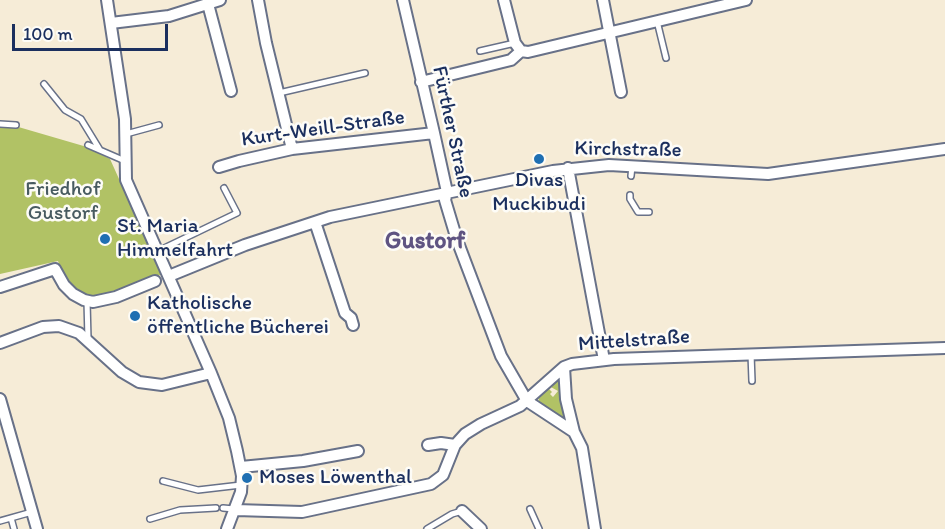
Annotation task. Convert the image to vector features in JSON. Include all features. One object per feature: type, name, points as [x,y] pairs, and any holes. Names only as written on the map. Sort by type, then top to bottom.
[{"type":"street","points":[[107,0],[126,134],[126,180],[211,373],[229,418],[241,467],[241,485],[236,510],[227,529]]},
{"type":"street","points":[[111,23],[169,16],[220,0]]},
{"type":"street","points":[[258,0],[292,149]]},
{"type":"street","name":"Fürther Straße","points":[[403,0],[447,192],[445,200],[457,240],[501,356],[527,402]]},
{"type":"street","points":[[421,82],[511,60],[518,47],[504,0]]},
{"type":"street","points":[[603,0],[621,92]]},
{"type":"street","points":[[518,47],[533,52],[739,1]]},
{"type":"street","points":[[208,4],[231,91]]},
{"type":"street","name":"Kurt-Weill-Straße","points":[[219,167],[292,149],[434,133]]},
{"type":"street","name":"Kirchstraße","points":[[169,276],[245,244],[358,210],[568,168],[598,166],[631,171],[768,174],[945,150]]},
{"type":"street","points":[[568,168],[604,360]]},
{"type":"street","points":[[315,222],[345,313],[351,318],[353,325]]},
{"type":"street","points":[[0,287],[56,269],[68,290],[87,301],[110,299],[155,281]]},
{"type":"street","points":[[0,343],[52,326],[72,329],[88,340],[122,372],[139,382],[158,385],[184,381],[211,373]]},
{"type":"street","name":"Mittelstraße","points":[[236,510],[302,512],[426,486],[443,475],[455,445],[475,427],[527,402],[564,367],[580,362],[945,348]]},
{"type":"street","points":[[564,367],[566,399],[574,432],[582,448],[595,529]]},
{"type":"street","points":[[0,399],[37,529]]},
{"type":"street","points":[[527,402],[574,432]]},
{"type":"street","points":[[428,445],[441,443],[455,445]]},
{"type":"street","points":[[241,467],[303,461],[358,451]]},
{"type":"street","points":[[462,511],[481,529]]},
{"type":"lane","points":[[657,21],[666,58]]},
{"type":"lane","points":[[480,51],[518,47]]},
{"type":"lane","points":[[278,93],[365,73]]},
{"type":"lane","points":[[44,84],[65,110],[81,119],[100,150]]},
{"type":"lane","points":[[0,124],[16,125]]},
{"type":"lane","points":[[126,134],[159,125]]},
{"type":"lane","points":[[88,145],[125,161]]},
{"type":"lane","points":[[158,251],[237,213],[224,188]]},
{"type":"lane","points":[[630,195],[638,212],[649,212]]},
{"type":"lane","points":[[87,301],[88,340]]},
{"type":"lane","points":[[751,354],[752,381]]},
{"type":"lane","points":[[163,481],[198,490],[241,485]]},
{"type":"lane","points":[[150,519],[180,510],[216,508]]},
{"type":"lane","points":[[223,508],[236,510]]},
{"type":"lane","points":[[531,509],[539,529]]},
{"type":"lane","points":[[427,529],[452,514],[462,511]]},
{"type":"lane","points":[[0,521],[32,512]]},
{"type":"lane","points":[[11,518],[14,529]]},
{"type":"green space","name":"Friedhof Gustorf","points":[[15,126],[87,147],[110,159],[162,274],[125,291],[95,298],[83,297],[73,289],[58,261],[0,274],[0,127]]},
{"type":"green space","points":[[555,380],[561,383],[567,419],[565,421],[538,405],[539,397],[548,388],[553,397],[558,391],[549,386]]},
{"type":"place","name":"Divas Muckibudi","points":[[539,159]]},
{"type":"place","name":"St. Maria Himmelfahrt","points":[[105,239]]},
{"type":"place","name":"Katholische öffentliche Bücherei","points":[[135,316]]},
{"type":"place","name":"Moses Löwenthal","points":[[247,478]]},
{"type":"district","name":"Gustorf","points":[[425,242]]}]
